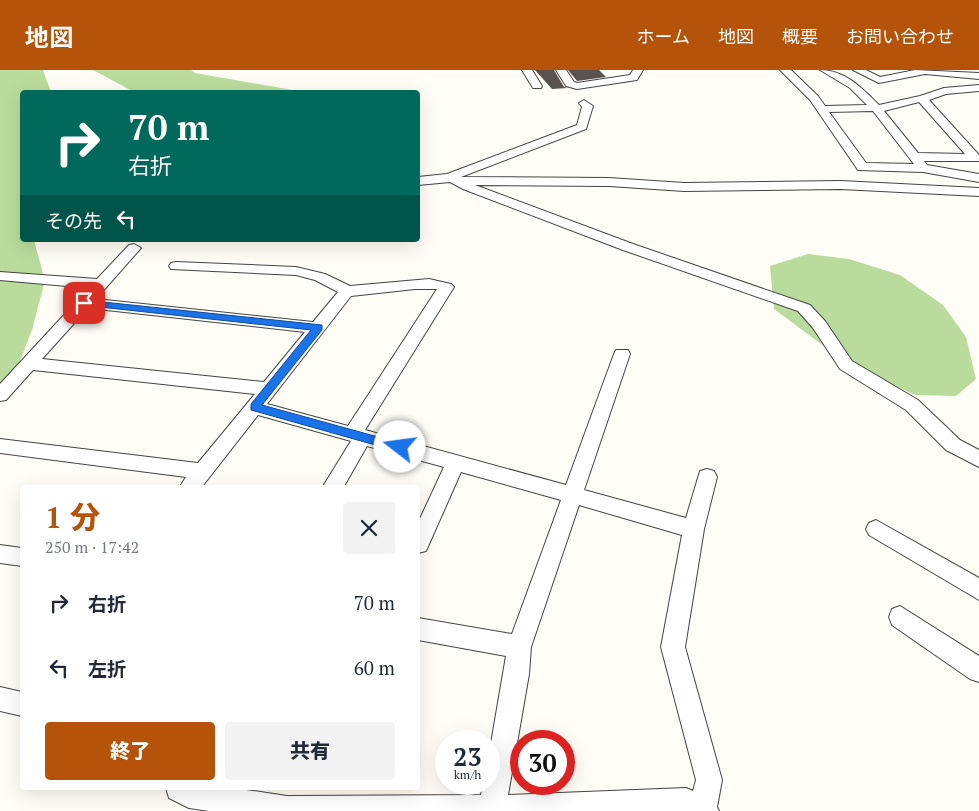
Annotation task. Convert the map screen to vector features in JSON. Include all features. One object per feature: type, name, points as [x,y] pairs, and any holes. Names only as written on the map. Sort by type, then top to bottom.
[{"type":"street","points":[[527,70],[537,86]]},
{"type":"street","points":[[561,70],[570,84],[577,86],[633,78],[638,70]]},
{"type":"street","points":[[785,70],[814,98],[862,167],[923,168],[979,178]]},
{"type":"street","points":[[825,70],[839,76],[875,109],[923,168]]},
{"type":"street","points":[[858,70],[879,80],[925,70],[979,76]]},
{"type":"street","points":[[822,109],[875,109],[922,99],[944,91],[979,88]]},
{"type":"street","points":[[915,158],[975,158],[922,99]]},
{"type":"street","points":[[456,179],[582,127],[588,106],[584,103]]},
{"type":"street","points":[[456,179],[467,186],[628,247],[804,308],[846,365],[912,405],[953,445],[979,459]]},
{"type":"street","points":[[420,181],[456,179],[609,182],[684,187],[841,185],[979,192]]},
{"type":"street","points":[[0,394],[30,364],[134,248]]},
{"type":"street","points":[[176,266],[296,271],[315,275],[348,291],[375,291],[425,283],[438,283],[446,287],[358,435],[333,485]]},
{"type":"street","points":[[0,276],[103,284]]},
{"type":"street","points":[[191,485],[348,291]]},
{"type":"street","points":[[84,303],[319,328]]},
{"type":"street","points":[[492,809],[517,674],[519,647],[622,354]]},
{"type":"street","points":[[30,364],[268,389]]},
{"type":"street","points":[[254,407],[694,529]]},
{"type":"street","points":[[0,446],[202,471]]},
{"type":"street","points":[[420,540],[456,463]]},
{"type":"street","points":[[182,790],[189,794],[287,810],[492,809],[686,802],[704,810],[709,780],[673,647],[694,529],[707,477]]},
{"type":"street","points":[[876,529],[979,590]]},
{"type":"street","points":[[0,554],[20,557]]},
{"type":"street","points":[[900,617],[979,670]]},
{"type":"street","points":[[420,629],[519,647]]},
{"type":"green space","points":[[0,70],[43,70],[50,90],[20,90],[20,242],[35,242],[45,281],[32,330],[9,389],[0,395]]},
{"type":"green space","points":[[93,70],[191,70],[195,73],[293,90],[130,90]]},
{"type":"green space","points":[[808,254],[849,259],[900,275],[943,305],[966,337],[976,379],[956,396],[915,395],[848,364],[774,309],[770,266]]},
{"type":"building","points":[[535,70],[554,70],[564,87],[568,88],[552,89]]},
{"type":"building","points":[[568,70],[599,70],[606,77],[577,81]]},
{"type":"route","points":[[84,303],[319,328],[254,407],[400,447]]}]
